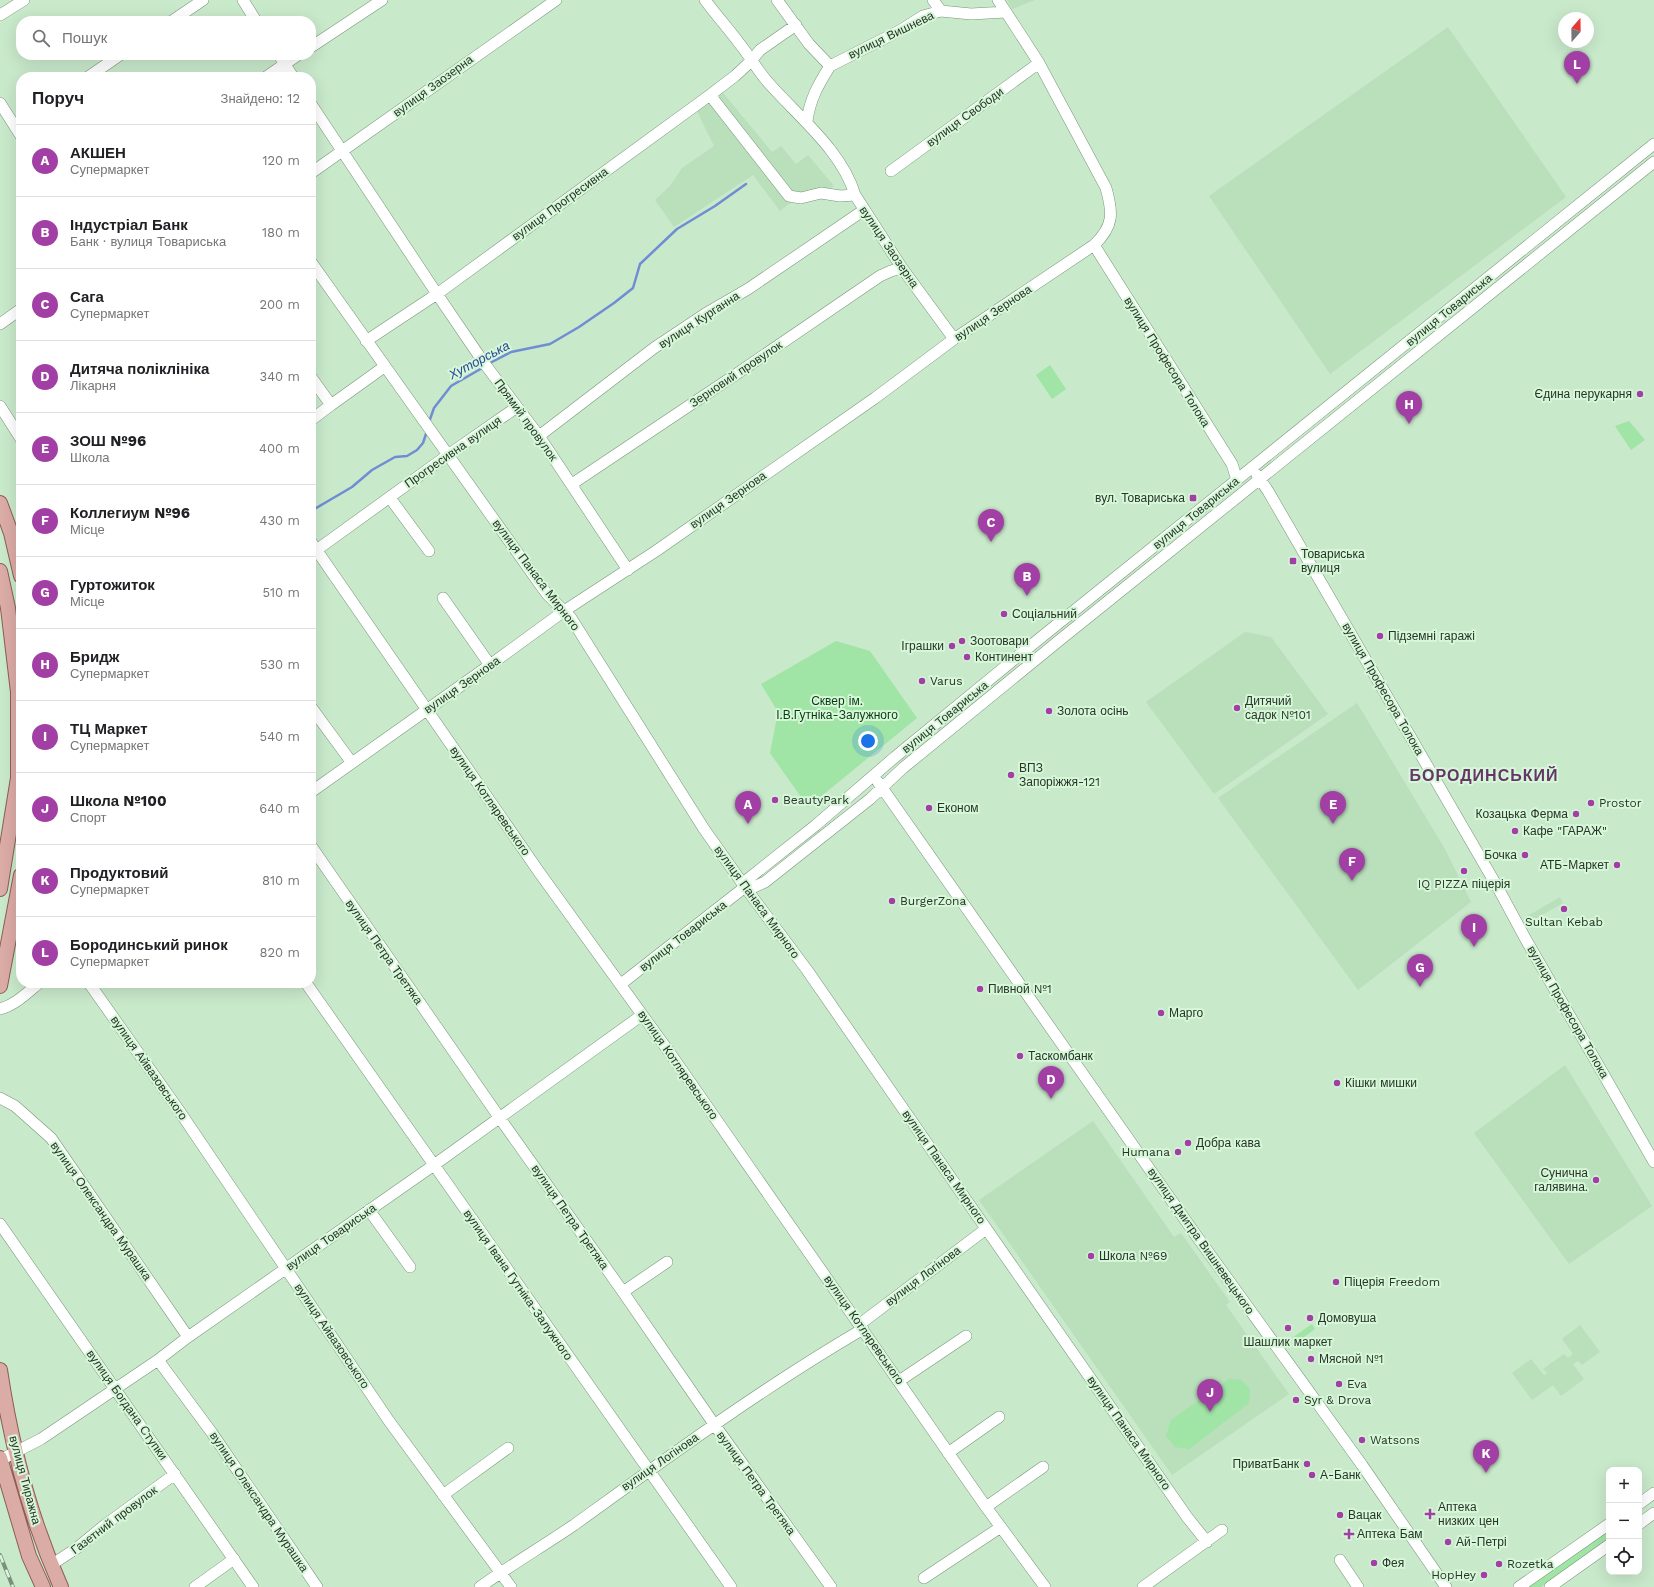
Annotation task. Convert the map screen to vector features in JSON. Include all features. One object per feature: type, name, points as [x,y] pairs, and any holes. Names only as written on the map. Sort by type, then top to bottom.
[{"type":"main road","points":[[0,503],[16,548]]},
{"type":"main road","points":[[0,571],[8,608],[16,675]]},
{"type":"main road","points":[[0,889],[16,790]]},
{"type":"main road","points":[[0,986],[16,901]]},
{"type":"main road","name":"вулиця Тиражна","points":[[0,1370],[16,1454],[45,1549],[61,1587]]},
{"type":"main road","name":"вулиця Тиражна","points":[[0,1459],[29,1556],[43,1587]]},
{"type":"street","points":[[0,15],[24,0]]},
{"type":"street","points":[[179,16],[203,0]]},
{"type":"street","points":[[243,0],[253,16]]},
{"type":"street","points":[[316,44],[382,0]]},
{"type":"street","name":"вулиця Заозерна","points":[[316,170],[556,0]]},
{"type":"street","points":[[704,0],[740,44],[751,62],[781,97],[807,121],[845,171],[855,196]]},
{"type":"street","points":[[777,0],[809,44],[830,66],[816,89],[809,105],[807,121]]},
{"type":"street","name":"вулиця Вишнева","points":[[830,66],[901,30],[923,16],[941,11],[933,0]]},
{"type":"street","name":"вулиця Зернова","points":[[316,788],[564,611],[628,570],[875,398],[954,339],[1094,245],[1104,235],[1110,222],[1111,205],[1106,188],[1039,63],[998,0]]},
{"type":"street","points":[[941,11],[971,14],[1006,12]]},
{"type":"street","name":"вулиця Прогресивна","points":[[366,341],[436,294],[710,95],[751,62],[760,50],[796,25]]},
{"type":"street","points":[[95,72],[113,60]]},
{"type":"street","points":[[271,72],[282,60],[290,72]]},
{"type":"street","name":"вулиця Свободи","points":[[891,171],[1039,63]]},
{"type":"street","name":"вулиця Заозерна","points":[[710,95],[789,196],[801,198],[821,193],[840,196],[855,196],[902,268],[954,339]]},
{"type":"street","points":[[0,103],[3,117],[16,123]]},
{"type":"street","name":"Прямий провулок","points":[[316,112],[429,280],[436,294],[486,366],[572,484],[628,570]]},
{"type":"street","name":"вулиця Товариська","points":[[621,984],[745,887],[748,879],[816,825],[1039,639],[1654,144]]},
{"type":"street","name":"вулиця Товариська","points":[[745,887],[754,887],[764,882],[870,799],[903,768],[1654,162]]},
{"type":"street","name":"вулиця Курганна","points":[[538,436],[654,348],[705,314],[748,289],[864,210]]},
{"type":"street","name":"вулиця Професора Толока","points":[[1094,245],[1232,464],[1237,480]]},
{"type":"street","name":"Зерновий провулок","points":[[572,484],[880,276],[902,268]]},
{"type":"street","name":"вулиця Панаса Мирного","points":[[316,269],[384,367],[547,594],[577,627],[704,829],[807,970],[986,1229],[1207,1542]]},
{"type":"street","points":[[0,324],[16,313]]},
{"type":"street","points":[[316,416],[384,367]]},
{"type":"street","points":[[1365,377],[1373,388]]},
{"type":"street","points":[[316,384],[331,405]]},
{"type":"street","points":[[0,406],[16,431]]},
{"type":"street","name":"Прогресивна вулиця","points":[[316,547],[390,498],[517,407]]},
{"type":"street","name":"вулиця Професора Толока","points":[[1252,468],[1261,479],[1498,888],[1525,938],[1654,1162]]},
{"type":"street","points":[[390,498],[429,551]]},
{"type":"street","name":"вулиця Котляревського","points":[[316,553],[548,884],[621,984],[986,1507],[1045,1587]]},
{"type":"street","points":[[443,598],[490,665]]},
{"type":"street","points":[[316,714],[352,763]]},
{"type":"street","points":[[896,757],[893,763],[894,767],[903,768]]},
{"type":"street","name":"вулиця Дмитра Вишневецького","points":[[874,776],[1022,989],[1193,1231],[1362,1465],[1446,1587]]},
{"type":"street","name":"вулиця Петра Третяка","points":[[316,853],[499,1117],[624,1292],[714,1424],[831,1587]]},
{"type":"street","points":[[0,1009],[7,1007],[32,988]]},
{"type":"street","name":"вулиця Айвазовського","points":[[93,988],[180,1112],[389,1421],[501,1572],[510,1587]]},
{"type":"street","name":"вулиця Івана Гутніка-Залужного","points":[[310,988],[730,1587]]},
{"type":"street","name":"вулиця Товариська","points":[[0,1459],[16,1454],[41,1439],[158,1360],[188,1337],[434,1165],[642,1015]]},
{"type":"street","name":"вулиця Олександра Мурашка","points":[[0,1098],[15,1106],[51,1138],[188,1337]]},
{"type":"street","points":[[369,1210],[410,1267]]},
{"type":"street","name":"вулиця Богдана Ступки","points":[[0,1224],[253,1587]]},
{"type":"street","name":"вулиця Логінова","points":[[480,1587],[572,1526],[714,1424],[861,1327],[986,1229]]},
{"type":"street","points":[[624,1292],[667,1262]]},
{"type":"street","points":[[899,1381],[966,1336]]},
{"type":"street","name":"вулиця Олександра Мурашка","points":[[158,1360],[212,1433],[317,1587]]},
{"type":"street","points":[[948,1453],[999,1417]]},
{"type":"street","points":[[443,1494],[508,1448]]},
{"type":"street","points":[[986,1507],[1043,1467]]},
{"type":"street","name":"Газетний провулок","points":[[51,1564],[77,1548],[105,1525],[175,1474]]},
{"type":"street","points":[[1640,1503],[1654,1493]]},
{"type":"street","points":[[1642,1522],[1654,1513]]},
{"type":"street","points":[[1519,1587],[1606,1526]]},
{"type":"street","points":[[924,1578],[1001,1528]]},
{"type":"street","points":[[1144,1587],[1222,1530]]},
{"type":"street","points":[[1550,1587],[1606,1547]]},
{"type":"street","points":[[29,1556],[45,1549]]},
{"type":"street","points":[[196,1587],[234,1559]]},
{"type":"street","points":[[1340,1560],[1358,1587]]},
{"type":"shaded area","points":[[1007,0],[1035,0],[1012,9]]},
{"type":"shaded area","points":[[1448,27],[1566,197],[1330,374],[1209,196]]},
{"type":"shaded area","points":[[715,83],[772,152],[781,146],[796,164],[808,155],[834,186],[824,191],[800,195],[780,211],[753,175],[674,227],[655,200],[670,186],[682,168],[714,146],[692,101]]},
{"type":"shaded area","name":"Дитячий садок №101","points":[[1245,632],[1271,637],[1328,714],[1214,794],[1146,702]]},
{"type":"shaded area","points":[[1357,703],[1445,849],[1471,902],[1358,990],[1218,798]]},
{"type":"shaded area","points":[[1560,897],[1563,903],[1528,923],[1524,918]]},
{"type":"shaded area","points":[[1565,1065],[1652,1206],[1569,1264],[1474,1133]]},
{"type":"shaded area","points":[[1093,1121],[1174,1237],[1181,1233],[1230,1302],[1226,1305],[1289,1394],[1172,1475],[979,1200]]},
{"type":"shaded area","points":[[1580,1325],[1600,1352],[1582,1365],[1578,1361],[1573,1364],[1584,1379],[1561,1396],[1553,1385],[1532,1400],[1512,1373],[1531,1359],[1544,1375],[1547,1373],[1543,1369],[1564,1354],[1568,1358],[1573,1354],[1562,1339]]},
{"type":"green space","points":[[1050,365],[1066,389],[1052,399],[1036,375]]},
{"type":"green space","points":[[1629,421],[1645,440],[1631,450],[1615,426]]},
{"type":"green space","name":"Сквер ім. І.В.Гутніка-Залужного","points":[[836,641],[870,651],[917,718],[808,807],[770,753],[778,712],[761,684]]},
{"type":"green space","points":[[1312,1324],[1315,1329],[1296,1343],[1292,1338]]},
{"type":"green space","points":[[1229,1379],[1241,1380],[1250,1389],[1249,1403],[1189,1449],[1175,1447],[1166,1436],[1171,1420]]},
{"type":"green space","points":[[1606,1532],[1606,1541],[1541,1587],[1527,1587]]},
{"type":"waterway","name":"Хуторська","points":[[488,364],[511,352],[550,344],[579,327],[614,303],[633,288],[640,264],[677,229],[715,206],[746,184]]},
{"type":"waterway","name":"Хуторська","points":[[429,422],[434,408],[451,386],[484,367]]},
{"type":"waterway","name":"Хуторська","points":[[316,508],[352,487],[372,470],[395,457],[407,456],[417,450],[423,443],[427,431]]},
{"type":"railway","points":[[0,1555],[13,1587]]},
{"type":"place","name":"Бородинський ринок","points":[[1577,84]]},
{"type":"place","name":"Єдина перукарня","points":[[1640,394]]},
{"type":"place","name":"Бридж","points":[[1409,424]]},
{"type":"place","name":"вул. Товариська","points":[[1193,498]]},
{"type":"place","name":"Сага","points":[[991,542]]},
{"type":"place","name":"Товариська вулиця","points":[[1293,561]]},
{"type":"place","name":"Індустріал Банк","points":[[1027,596]]},
{"type":"place","name":"Соціальний","points":[[1004,614]]},
{"type":"place","name":"Підземні гаражі","points":[[1380,636]]},
{"type":"place","name":"Зоотовари","points":[[962,641]]},
{"type":"place","name":"Іграшки","points":[[952,646]]},
{"type":"place","name":"Континент","points":[[967,657]]},
{"type":"place","name":"Varus","points":[[922,681]]},
{"type":"place","name":"Дитячий садок №101","points":[[1237,708]]},
{"type":"place","name":"Золота осінь","points":[[1049,711]]},
{"type":"place","name":"ВПЗ Запоріжжя-121","points":[[1011,775]]},
{"type":"place","name":"BeautyPark","points":[[775,800]]},
{"type":"place","name":"Prostor","points":[[1591,803]]},
{"type":"place","name":"Економ","points":[[929,808]]},
{"type":"place","name":"Козацька Ферма","points":[[1576,814]]},
{"type":"place","name":"АКШЕН","points":[[748,824]]},
{"type":"place","name":"ЗОШ №96","points":[[1333,824]]},
{"type":"place","name":"Кафе \"ГАРАЖ\"","points":[[1515,831]]},
{"type":"place","name":"Бочка","points":[[1525,855]]},
{"type":"place","name":"АТБ-Маркет","points":[[1617,865]]},
{"type":"place","name":"IQ PIZZA піцерія","points":[[1464,871]]},
{"type":"place","name":"Коллегиум №96","points":[[1352,881]]},
{"type":"place","name":"BurgerZona","points":[[892,901]]},
{"type":"place","name":"Sultan Kebab","points":[[1564,909]]},
{"type":"place","name":"ТЦ Маркет","points":[[1474,947]]},
{"type":"place","name":"Гуртожиток","points":[[1420,987]]},
{"type":"place","name":"Пивной №1","points":[[980,989]]},
{"type":"place","name":"Марго","points":[[1161,1013]]},
{"type":"place","name":"Таскомбанк","points":[[1020,1056]]},
{"type":"place","name":"Кішки мишки","points":[[1337,1083]]},
{"type":"place","name":"Дитяча поліклініка","points":[[1051,1099]]},
{"type":"place","name":"Добра кава","points":[[1188,1143]]},
{"type":"place","name":"Humana","points":[[1178,1152]]},
{"type":"place","name":"Сунична галявина.","points":[[1596,1180]]},
{"type":"place","name":"Школа №69","points":[[1091,1256]]},
{"type":"place","name":"Піцерія Freedom","points":[[1336,1282]]},
{"type":"place","name":"Домовуша","points":[[1310,1318]]},
{"type":"place","name":"Шашлик маркет","points":[[1288,1328]]},
{"type":"place","name":"Мясной №1","points":[[1311,1359]]},
{"type":"place","name":"Eva","points":[[1339,1384]]},
{"type":"place","name":"Syr & Drova","points":[[1296,1400]]},
{"type":"place","name":"Школа №100","points":[[1210,1412]]},
{"type":"place","name":"Watsons","points":[[1362,1440]]},
{"type":"place","name":"ПриватБанк","points":[[1307,1464]]},
{"type":"place","name":"Продуктовий","points":[[1486,1473]]},
{"type":"place","name":"А-Банк","points":[[1312,1475]]},
{"type":"place","name":"Аптека низких цен","points":[[1430,1514]]},
{"type":"place","name":"Вацак","points":[[1340,1515]]},
{"type":"place","name":"Аптека Бам","points":[[1349,1534]]},
{"type":"place","name":"Ай-Петрі","points":[[1448,1542]]},
{"type":"place","name":"Фея","points":[[1374,1563]]},
{"type":"place","name":"Rozetka","points":[[1499,1564]]},
{"type":"place","name":"HopHey","points":[[1484,1575]]},
{"type":"district","name":"БОРОДИНСЬКИЙ","points":[[1484,775]]}]
